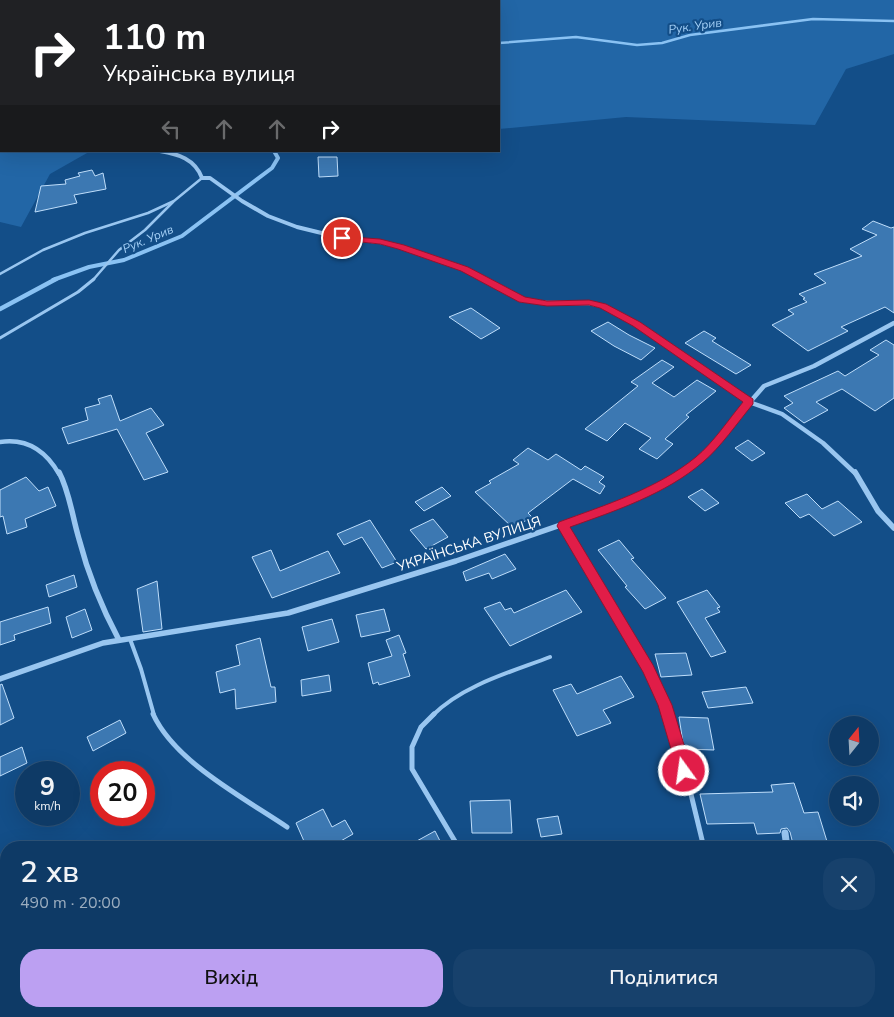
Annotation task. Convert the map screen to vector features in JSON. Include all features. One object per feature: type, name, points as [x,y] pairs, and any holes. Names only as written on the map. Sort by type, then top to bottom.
[{"type":"street","points":[[163,152],[188,160],[199,167],[202,178],[210,178],[242,202],[268,216],[296,227],[342,238],[380,242],[401,247],[464,269],[522,300],[547,304],[589,302],[603,306],[644,329],[750,402],[782,414],[823,443],[854,471],[878,511],[894,528]]},
{"type":"street","name":"УКРАЇНСЬКА ВУЛИЦЯ","points":[[0,679],[102,643],[288,613],[563,526],[610,508],[668,481],[700,459],[764,386],[814,366],[894,323]]},
{"type":"street","points":[[0,442],[18,440],[27,443],[40,451],[56,469],[65,485],[80,544],[96,592],[119,640]]},
{"type":"street","points":[[785,833],[786,841]]},
{"type":"lane","points":[[0,338],[78,292],[174,201],[202,178]]},
{"type":"lane","points":[[0,274],[43,250],[86,233],[148,213],[174,201]]},
{"type":"lane","points":[[563,526],[634,643],[665,705],[676,738],[702,841]]},
{"type":"lane","points":[[130,639],[140,668],[150,708],[160,729],[175,747],[287,826]]},
{"type":"lane","points":[[454,841],[435,802],[412,771],[410,756],[414,740],[424,724],[438,710],[461,694],[550,657]]},
{"type":"shaded area","points":[[500,0],[894,0],[894,54],[846,69],[815,125],[626,117],[500,129]]},
{"type":"shaded area","points":[[0,152],[87,153],[50,174],[21,227],[0,222]]},
{"type":"building","points":[[318,157],[337,157],[338,176],[319,177]]},
{"type":"building","points":[[92,170],[95,176],[103,173],[106,189],[74,195],[77,203],[35,212],[41,186],[66,184],[65,180],[80,176],[78,173]]},
{"type":"building","points":[[873,221],[891,228],[894,227],[894,313],[885,307],[841,327],[848,331],[808,351],[772,325],[794,314],[788,310],[807,302],[799,294],[826,283],[814,274],[862,256],[850,249],[877,235],[862,229]]},
{"type":"building","points":[[471,308],[500,328],[481,339],[449,317]]},
{"type":"building","points":[[608,322],[655,348],[641,360],[591,331]]},
{"type":"building","points":[[704,331],[716,338],[712,341],[751,365],[736,374],[685,343]]},
{"type":"building","points":[[886,340],[894,345],[894,398],[875,411],[842,389],[816,402],[828,410],[804,423],[784,408],[793,403],[784,396],[838,371],[845,376],[879,355],[870,350]]},
{"type":"building","points":[[662,360],[674,367],[652,383],[674,397],[697,380],[716,391],[686,415],[689,417],[665,439],[673,444],[657,459],[639,449],[651,438],[625,423],[607,441],[585,429],[638,386],[631,382]]},
{"type":"building","points":[[111,395],[120,421],[151,408],[164,425],[146,433],[168,472],[144,480],[117,429],[68,444],[62,428],[88,420],[85,408],[100,404],[98,399]]},
{"type":"building","points":[[748,440],[765,453],[752,461],[735,448]]},
{"type":"building","points":[[528,448],[548,460],[556,454],[581,470],[585,466],[604,477],[599,482],[605,486],[600,494],[573,479],[528,513],[532,517],[513,528],[475,492],[491,483],[489,481],[519,464],[513,460]]},
{"type":"building","points":[[26,477],[39,491],[48,487],[56,506],[25,519],[27,527],[7,534],[3,516],[0,517],[0,490]]},
{"type":"building","points":[[442,487],[451,496],[424,511],[415,502]]},
{"type":"building","points":[[702,489],[719,503],[705,511],[688,497]]},
{"type":"building","points":[[807,494],[822,509],[838,501],[862,522],[834,536],[809,514],[800,518],[785,503]]},
{"type":"building","points":[[433,519],[448,537],[426,549],[410,530]]},
{"type":"building","points":[[370,520],[397,562],[382,568],[362,537],[344,545],[337,534]]},
{"type":"building","points":[[619,540],[634,558],[631,559],[666,598],[645,609],[625,587],[627,586],[598,550]]},
{"type":"building","points":[[271,550],[280,571],[328,551],[340,573],[272,598],[252,557]]},
{"type":"building","points":[[505,554],[516,569],[492,579],[489,573],[466,581],[463,572]]},
{"type":"building","points":[[74,575],[77,587],[49,597],[46,585]]},
{"type":"building","points":[[157,581],[162,629],[143,632],[137,589]]},
{"type":"building","points":[[566,590],[582,612],[510,646],[484,608],[500,602],[505,610],[511,608],[514,613]]},
{"type":"building","points":[[707,590],[720,607],[717,608],[720,612],[705,618],[726,652],[711,657],[677,602]]},
{"type":"building","points":[[48,607],[51,623],[14,635],[15,640],[0,645],[0,622]]},
{"type":"building","points":[[85,609],[92,630],[72,638],[66,617]]},
{"type":"building","points":[[384,609],[390,631],[361,637],[356,615]]},
{"type":"building","points":[[332,619],[339,642],[308,651],[302,627]]},
{"type":"building","points":[[399,635],[406,653],[403,654],[410,676],[379,685],[378,682],[373,684],[368,663],[392,656],[386,640]]},
{"type":"building","points":[[260,638],[271,687],[275,687],[276,702],[236,709],[235,689],[220,693],[216,672],[240,665],[236,645]]},
{"type":"building","points":[[686,653],[692,675],[661,677],[655,654]]},
{"type":"building","points":[[329,675],[331,691],[302,696],[301,680]]},
{"type":"building","points":[[621,676],[634,697],[603,710],[611,723],[577,736],[553,690],[571,684],[577,694]]},
{"type":"building","points":[[2,684],[14,718],[0,725],[0,685]]},
{"type":"building","points":[[746,687],[753,703],[708,708],[702,692]]},
{"type":"building","points":[[679,717],[708,718],[714,750],[684,749]]},
{"type":"building","points":[[120,720],[126,733],[93,751],[87,737]]},
{"type":"building","points":[[22,747],[26,761],[15,761],[15,769],[0,776],[0,757]]},
{"type":"building","points":[[794,783],[804,813],[818,812],[827,841],[792,841],[787,828],[781,829],[780,833],[757,834],[754,823],[707,824],[700,794],[773,792],[771,785]]},
{"type":"building","points":[[510,800],[512,833],[472,833],[470,801]]},
{"type":"building","points":[[323,809],[332,827],[345,820],[353,834],[341,841],[304,841],[296,823]]},
{"type":"building","points":[[558,816],[562,834],[541,837],[537,819]]},
{"type":"building","points":[[435,831],[440,841],[417,841]]},
{"type":"waterway","name":"Рук. Урив","points":[[500,43],[576,37],[637,45],[662,43],[690,35],[813,19],[894,21]]},
{"type":"waterway","name":"Рук. Урив","points":[[53,280],[89,267],[124,260],[182,236],[272,168],[278,158],[275,152]]},
{"type":"waterway","name":"Рук. Урив","points":[[0,309],[56,279]]},
{"type":"route","points":[[342,238],[380,242],[401,247],[464,269],[522,300],[547,304],[589,302],[603,306],[636,324],[750,402],[700,459],[668,481],[610,508],[563,526],[648,669],[665,705],[684,771]]}]
